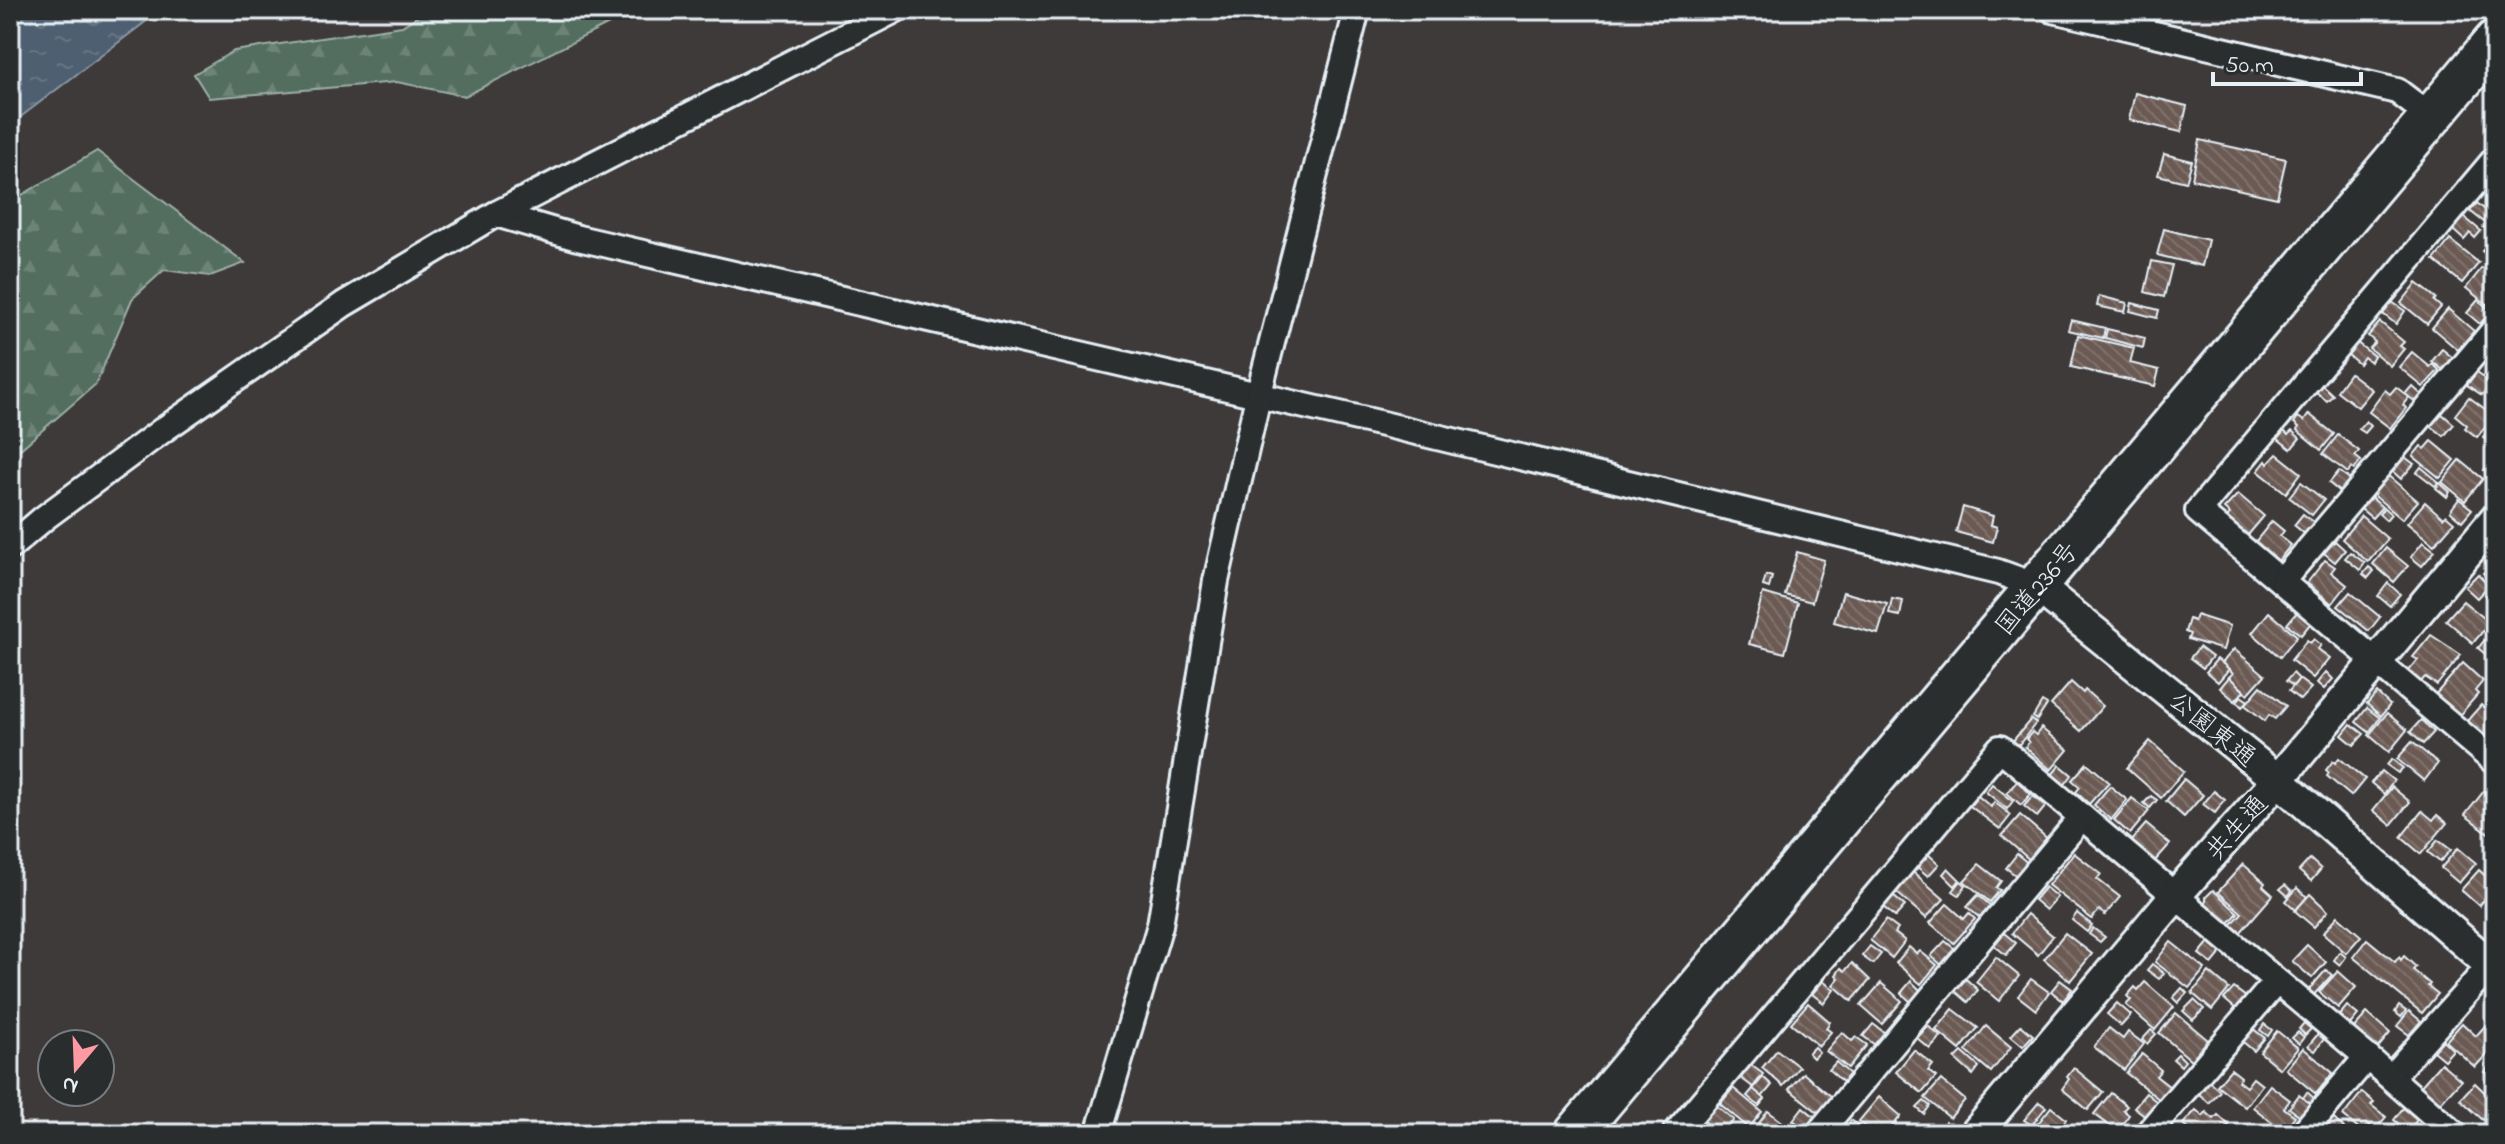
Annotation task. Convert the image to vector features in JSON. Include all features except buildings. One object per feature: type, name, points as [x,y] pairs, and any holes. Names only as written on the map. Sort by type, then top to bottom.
[{"type":"highway","name":"国道236号","points":[[1575,1134],[2495,41]]},
{"type":"street","points":[[10,547],[163,430],[344,304],[496,214],[895,10]]},
{"type":"street","points":[[1098,1134],[1160,925],[1216,581],[1258,397],[1357,10]]},
{"type":"street","points":[[2053,10],[2397,91],[2431,117]]},
{"type":"street","points":[[2495,159],[2198,511],[2495,762]]},
{"type":"street","points":[[496,214],[578,238],[1383,424],[1998,572],[2037,586]]},
{"type":"street","points":[[2282,581],[2495,329]]},
{"type":"street","name":"共生通","points":[[1975,1134],[2175,896],[2278,780],[2495,519]]},
{"type":"street","name":"公園東通","points":[[2037,586],[2278,780],[2494,965]]},
{"type":"street","points":[[1675,1134],[2000,748],[2455,1134]]},
{"type":"street","points":[[1818,1134],[2082,817]]},
{"type":"street","points":[[2391,1077],[2494,965]]},
{"type":"street","points":[[2147,1134],[2276,982]]},
{"type":"street","points":[[2302,1134],[2367,1057]]},
{"type":"green space","points":[[427,10],[637,10],[465,96],[397,82],[209,98],[194,74],[234,51],[402,26]]},
{"type":"green space","points":[[97,151],[245,263],[210,276],[164,270],[132,299],[96,384],[10,458],[10,202]]},
{"type":"water","points":[[10,10],[161,10],[10,125]]}]
